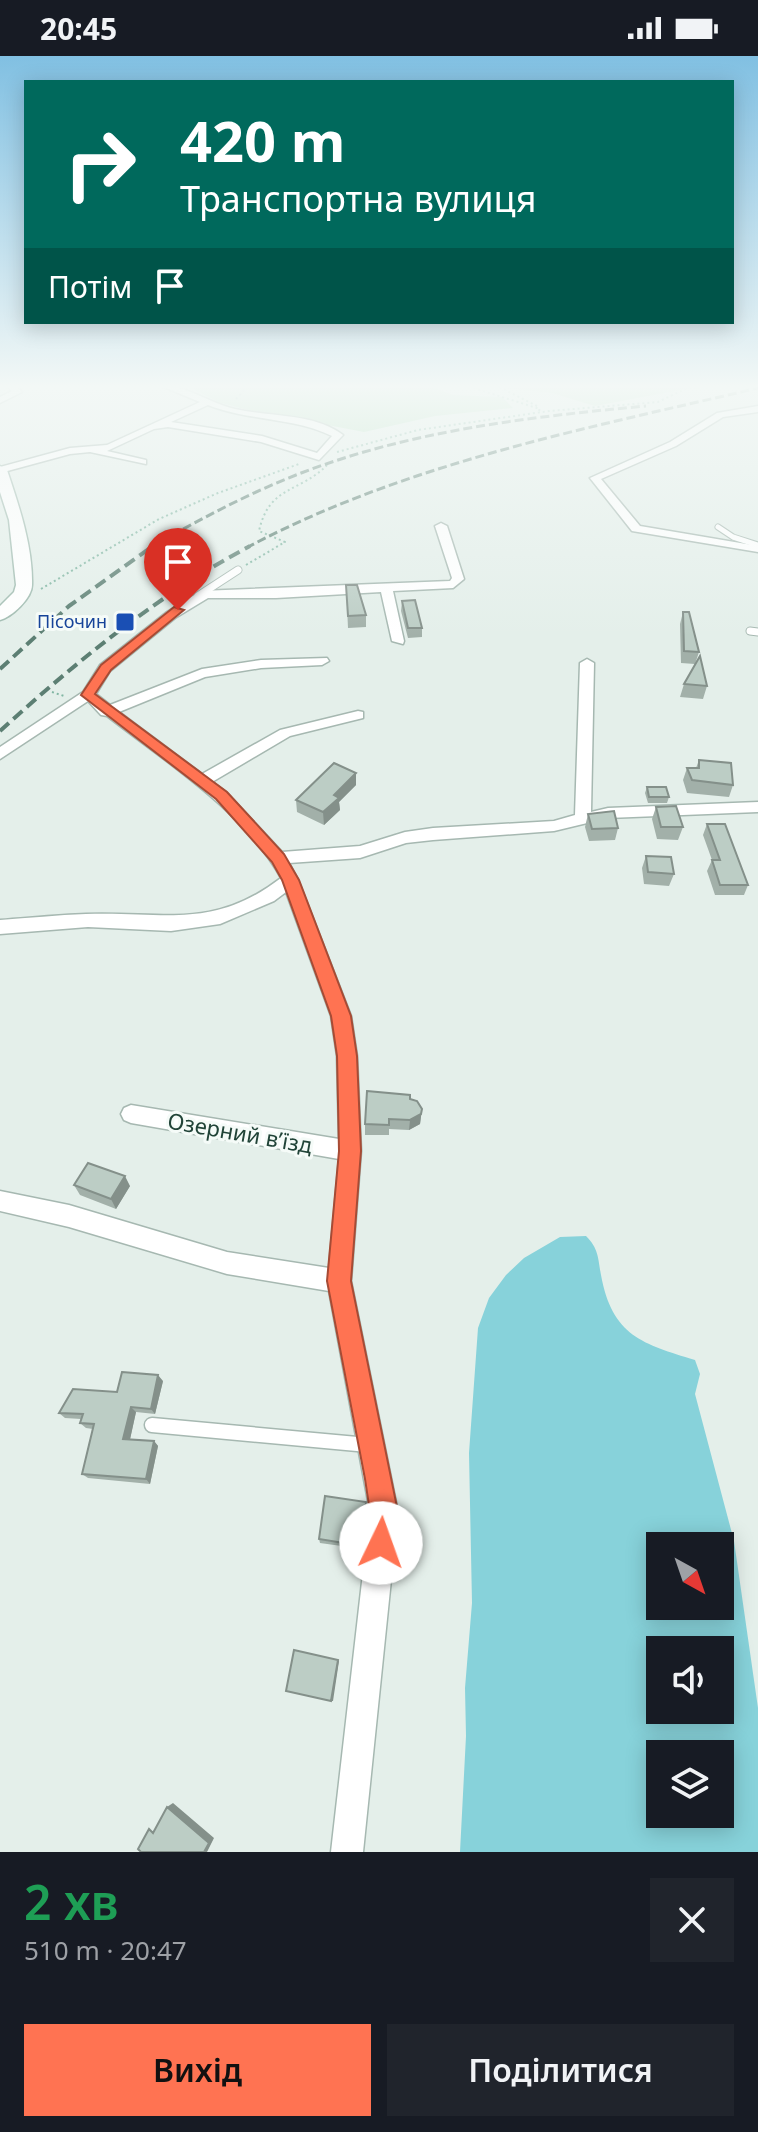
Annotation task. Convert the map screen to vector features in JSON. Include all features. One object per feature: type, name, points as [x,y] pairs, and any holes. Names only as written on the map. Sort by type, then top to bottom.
[{"type":"street","points":[[616,469],[595,478],[636,529],[758,547]]},
{"type":"street","points":[[0,470],[16,520],[24,585],[22,594],[0,615]]},
{"type":"street","points":[[0,754],[88,695],[105,668],[195,598],[212,593],[276,594],[450,584],[457,581],[453,556],[441,526]]},
{"type":"street","points":[[386,588],[398,641]]},
{"type":"street","points":[[106,712],[202,673],[261,664],[322,661]]},
{"type":"street","points":[[583,817],[587,663]]},
{"type":"street","points":[[88,695],[106,712],[238,811],[278,858],[290,880],[341,1016],[347,1056],[350,1151],[339,1281],[384,1512],[347,1852]]},
{"type":"street","points":[[202,781],[285,733],[358,715]]},
{"type":"street","points":[[278,858],[360,852],[405,838],[554,826],[583,817],[640,810],[758,807]]},
{"type":"street","points":[[0,927],[26,922],[88,920],[171,924],[195,921],[239,912],[268,897],[290,880]]},
{"type":"street","name":"Озерний в’їзд","points":[[131,1114],[350,1151]]},
{"type":"street","points":[[0,1201],[69,1216],[227,1263],[339,1281]]},
{"type":"lane","points":[[718,527],[758,547]]},
{"type":"lane","points":[[195,598],[238,570]]},
{"type":"lane","points":[[152,1425],[371,1446]]},
{"type":"path","points":[[22,594],[58,581],[144,527],[189,505],[287,469]]},
{"type":"path","points":[[238,570],[285,542],[259,531],[262,513],[284,492],[324,469]]},
{"type":"water","points":[[586,1236],[597,1254],[606,1296],[622,1324],[645,1342],[695,1360],[700,1374],[695,1394],[732,1532],[646,1532],[646,1620],[734,1620],[734,1541],[758,1708],[758,1852],[460,1852],[466,1736],[465,1688],[472,1603],[469,1453],[478,1328],[489,1298],[524,1258],[560,1237]]},
{"type":"building","points":[[346,585],[357,585],[366,615],[348,616]]},
{"type":"building","points":[[415,600],[422,628],[408,628],[402,601]]},
{"type":"building","points":[[683,612],[689,612],[699,652],[684,651]]},
{"type":"building","points":[[700,656],[707,686],[684,684]]},
{"type":"building","points":[[699,760],[731,763],[733,785],[692,780],[687,768],[699,768]]},
{"type":"building","points":[[334,763],[356,773],[334,795],[339,798],[323,812],[296,800]]},
{"type":"building","points":[[647,787],[666,787],[669,797],[649,797]]},
{"type":"building","points":[[676,806],[683,827],[661,827],[656,807]]},
{"type":"building","points":[[614,811],[618,828],[592,829],[588,814]]},
{"type":"building","points":[[707,824],[725,824],[748,885],[720,885],[712,860],[720,860]]},
{"type":"building","points":[[646,856],[671,857],[674,874],[648,872]]},
{"type":"building","points":[[367,1091],[410,1095],[410,1099],[417,1101],[422,1109],[421,1114],[410,1120],[389,1119],[389,1125],[365,1124]]},
{"type":"building","points":[[88,1163],[125,1176],[111,1199],[74,1185]]},
{"type":"building","points":[[122,1372],[158,1375],[151,1409],[131,1407],[123,1439],[154,1441],[146,1479],[82,1474],[94,1424],[80,1423],[83,1414],[59,1413],[73,1389],[117,1392]]},
{"type":"building","points":[[325,1496],[366,1502],[362,1546],[319,1539]]},
{"type":"building","points":[[294,1650],[338,1660],[331,1701],[286,1691]]},
{"type":"building","points":[[167,1807],[209,1843],[204,1852],[141,1852],[138,1849],[149,1829],[153,1833]]},
{"type":"railway","points":[[149,548],[221,509],[313,469]]},
{"type":"railway","points":[[250,546],[307,518],[439,469]]},
{"type":"railway","points":[[0,669],[69,606],[153,546]]},
{"type":"railway","points":[[0,731],[119,631],[183,586],[250,546]]},
{"type":"place","name":"Пісочин","points":[[125,622]]},
{"type":"route","points":[[178,610],[105,668],[88,695],[106,712],[221,796],[278,858],[290,880],[341,1016],[347,1056],[350,1151],[339,1281],[379,1479],[384,1512],[381,1543]]}]
